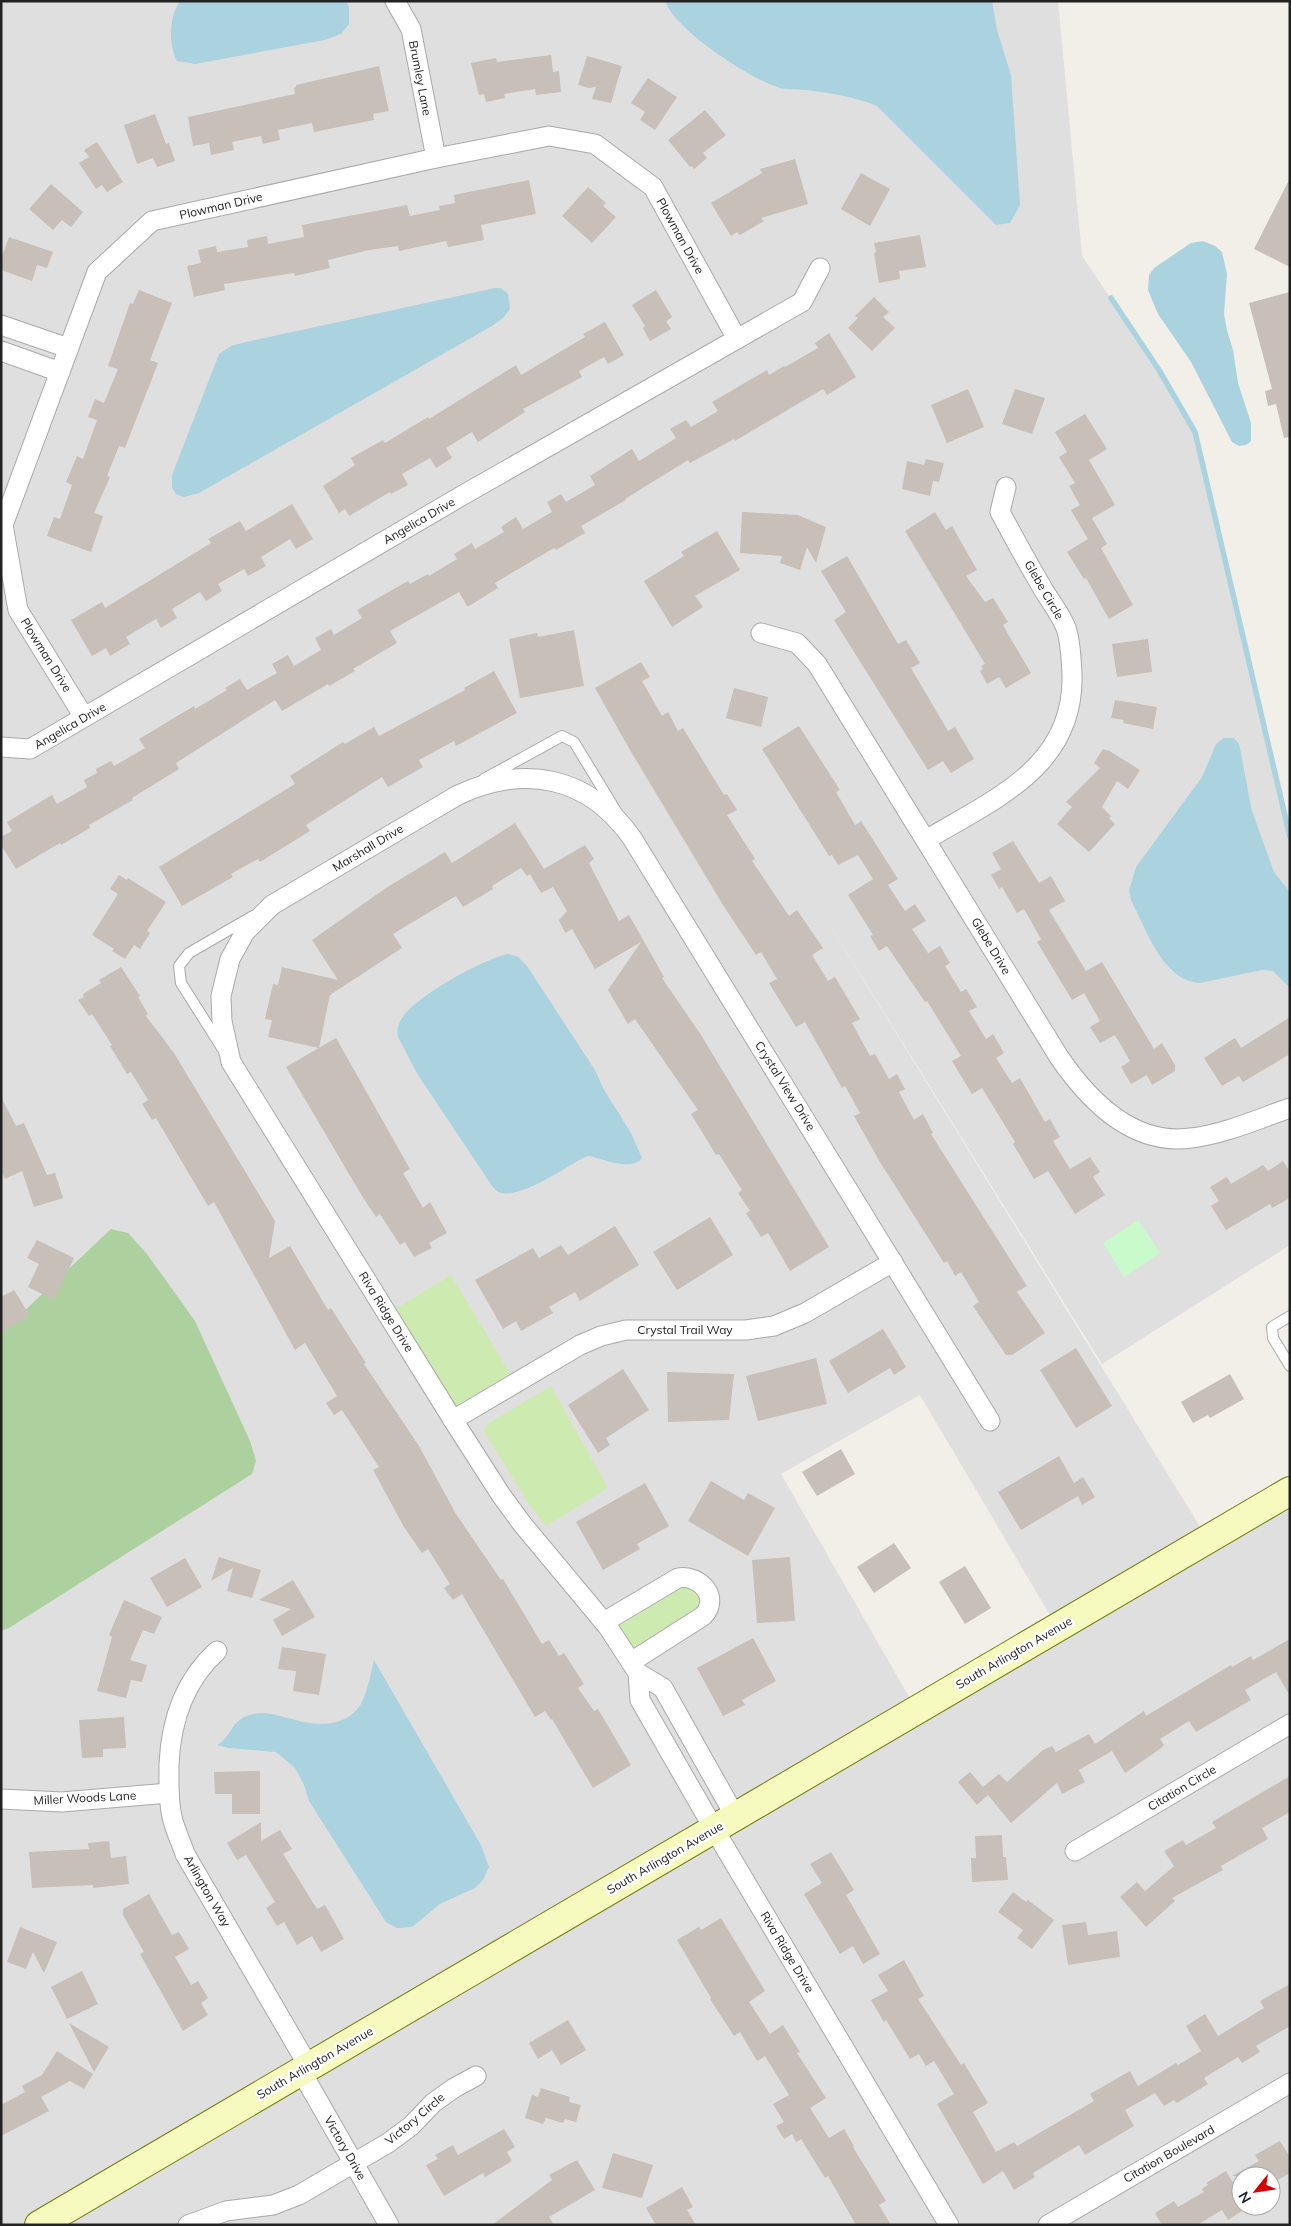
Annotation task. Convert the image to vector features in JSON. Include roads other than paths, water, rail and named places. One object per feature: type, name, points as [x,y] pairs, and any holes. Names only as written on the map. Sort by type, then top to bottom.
[{"type":"main road","name":"South Arlington Avenue","points":[[39,2225],[1290,1491]]},
{"type":"street","name":"Brumley Lane","points":[[395,1],[411,29],[436,158]]},
{"type":"street","name":"Plowman Drive","points":[[84,718],[18,610],[3,525],[97,272],[152,221],[436,158],[549,136],[595,144],[653,187],[737,339]]},
{"type":"street","name":"Angelica Drive","points":[[1,747],[30,749],[463,495],[802,302],[820,268]]},
{"type":"street","points":[[1,325],[68,348]]},
{"type":"street","points":[[1,351],[60,372]]},
{"type":"street","name":"Glebe Circle","points":[[926,840],[1018,784],[1036,767],[1057,740],[1068,716],[1072,693],[1071,656],[1066,628],[1000,512],[1006,487]]},
{"type":"street","name":"Glebe Drive","points":[[761,633],[797,644],[817,664],[1059,1057],[1092,1100],[1138,1131],[1163,1139],[1191,1138],[1217,1132],[1290,1108]]},
{"type":"street","name":"Marshall Drive","points":[[224,977],[230,959],[245,932],[272,905],[458,795],[481,784],[501,780],[530,778],[552,781]]},
{"type":"street","name":"Crystal View Drive","points":[[552,781],[584,793],[599,802],[624,827],[632,838],[990,1421]]},
{"type":"street","name":"Riva Ridge Drive","points":[[224,977],[220,1008],[232,1062],[453,1420],[523,1525],[604,1622],[635,1668],[663,1688],[725,1822],[948,2225]]},
{"type":"street","name":"Crystal Trail Way","points":[[453,1420],[580,1345],[601,1336],[645,1328],[746,1330],[774,1326],[804,1313],[893,1262]]},
{"type":"street","points":[[604,1622],[678,1578],[686,1577],[697,1580],[706,1589],[710,1604],[707,1612],[635,1668]]},
{"type":"street","name":"Arlington Way","points":[[217,1651],[200,1669],[188,1687],[175,1716],[169,1749],[169,1794],[172,1817],[185,1854],[305,2069]]},
{"type":"street","name":"Riva Ridge Drive","points":[[635,1668],[640,1700],[725,1822]]},
{"type":"street","name":"Citation Circle","points":[[1075,1851],[1290,1724]]},
{"type":"street","name":"Miller Woods Lane","points":[[1,1799],[62,1802],[169,1794]]},
{"type":"street","name":"Victory Drive","points":[[305,2069],[389,2225]]},
{"type":"street","name":"Victory Circle","points":[[188,2225],[226,2212],[278,2204],[299,2194],[398,2137],[434,2103],[454,2088],[476,2076]]},
{"type":"street","name":"Citation Boulevard","points":[[1048,2225],[1290,2083]]},
{"type":"lane","points":[[458,795],[562,736],[574,742],[632,838]]},
{"type":"lane","points":[[232,1062],[199,1014],[181,983],[179,966],[189,953],[272,905]]},
{"type":"lane","points":[[1290,1316],[1272,1327],[1273,1338],[1290,1366]]},
{"type":"water","points":[[180,1],[346,1],[349,7],[349,24],[341,34],[325,40],[195,64],[177,61],[172,47],[172,23],[176,7]]},
{"type":"water","points":[[665,1],[992,1],[997,30],[1011,75],[1020,205],[1010,223],[996,225],[877,106],[825,92],[783,89],[767,83],[733,64],[698,39],[683,26]]},
{"type":"water","points":[[1203,241],[1215,246],[1222,252],[1227,274],[1224,314],[1233,350],[1238,383],[1251,423],[1251,441],[1246,445],[1239,446],[1232,442],[1191,362],[1158,314],[1148,290],[1149,275],[1154,268],[1191,243]]},
{"type":"water","points":[[501,288],[508,294],[510,309],[503,318],[492,326],[199,493],[184,497],[176,494],[172,488],[172,475],[219,354],[231,346]]},
{"type":"water","points":[[1224,738],[1234,738],[1239,744],[1252,811],[1274,872],[1290,892],[1290,988],[1273,971],[1262,970],[1200,983],[1187,980],[1166,964],[1157,952],[1131,900],[1129,890],[1136,867],[1202,777],[1216,744]]},
{"type":"water","points":[[508,954],[518,957],[527,966],[595,1070],[603,1088],[631,1133],[642,1158],[637,1162],[624,1164],[589,1156],[520,1191],[500,1193],[492,1186],[418,1075],[398,1037],[398,1027],[402,1018],[421,999],[435,989],[483,963]]},
{"type":"water","points":[[374,1660],[481,1845],[489,1867],[483,1880],[475,1888],[440,1904],[412,1927],[397,1928],[386,1922],[309,1801],[304,1785],[295,1768],[276,1752],[228,1748],[217,1745],[244,1717],[260,1713],[302,1722],[323,1724],[343,1720],[352,1715],[359,1707],[367,1688]]},
{"type":"waterway","points":[[1111,298],[1159,370],[1195,432],[1290,837]]}]
